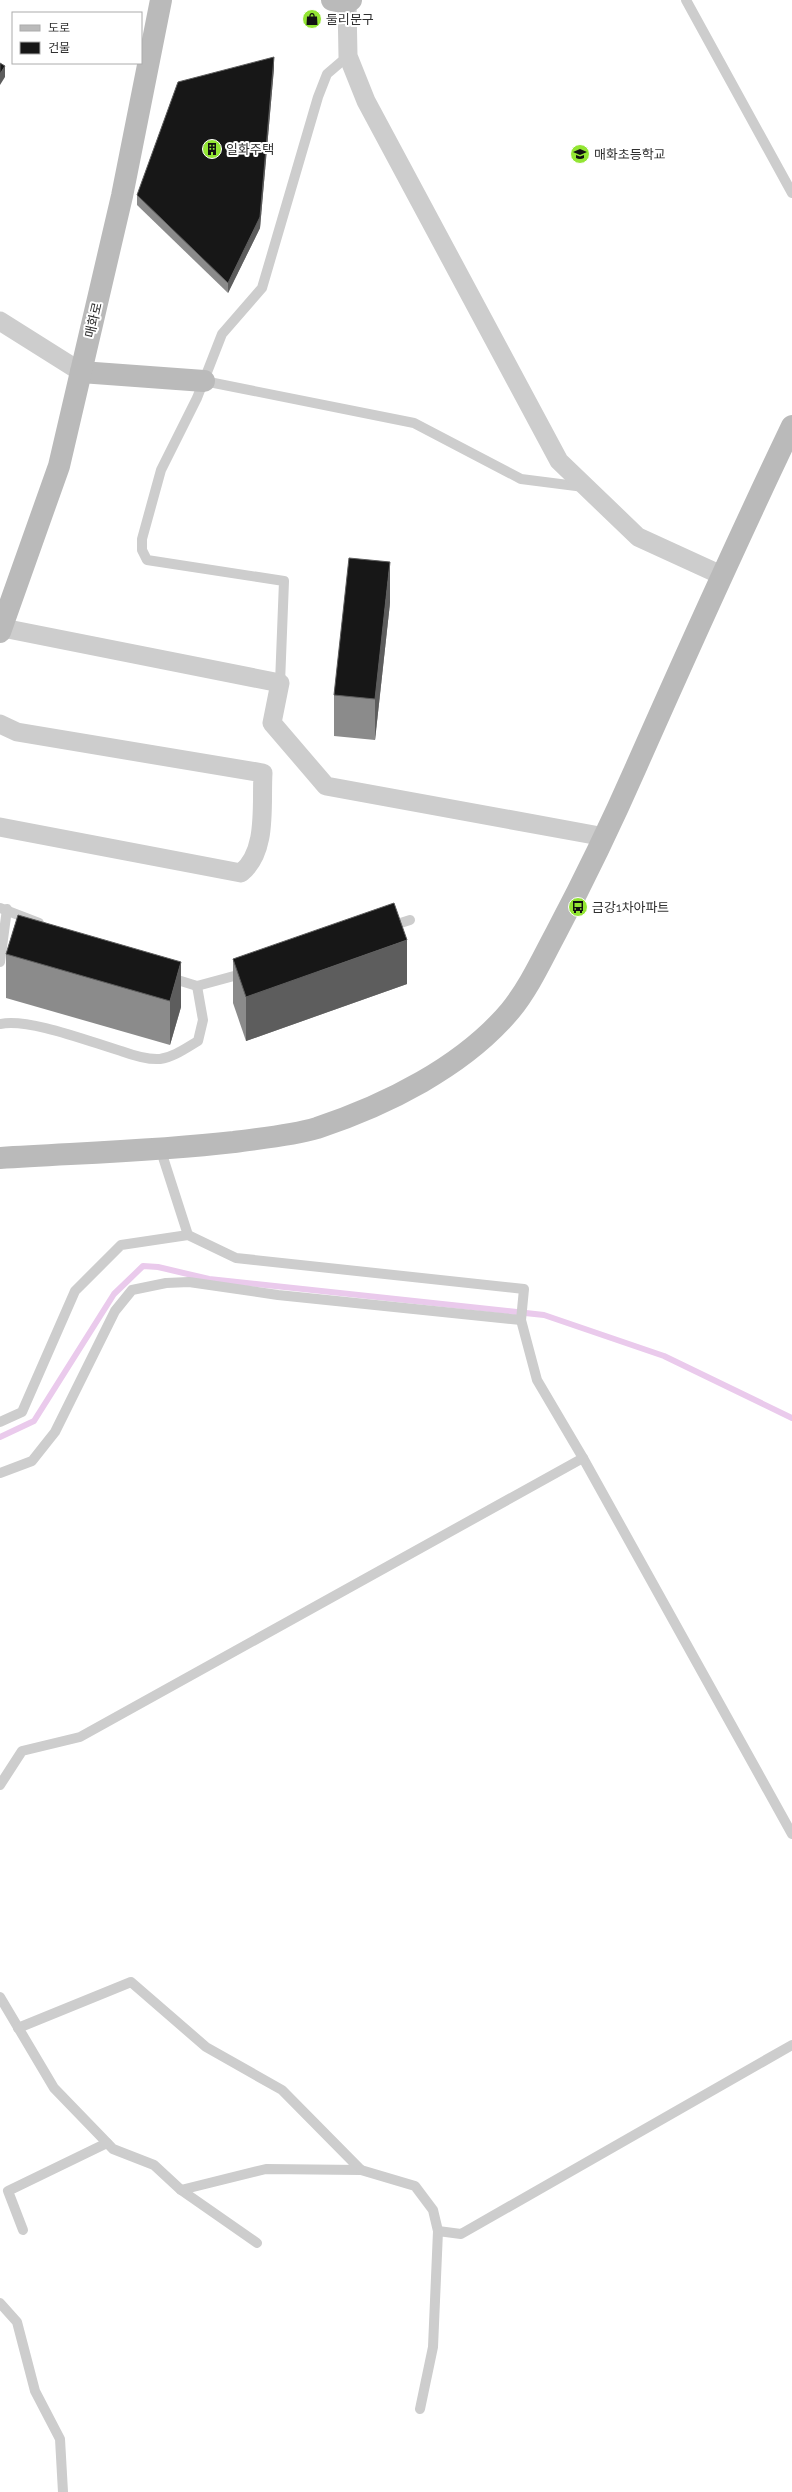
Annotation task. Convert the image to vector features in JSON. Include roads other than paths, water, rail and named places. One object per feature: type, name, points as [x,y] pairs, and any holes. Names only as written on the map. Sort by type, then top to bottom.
[{"type":"street","name":"매화로","points":[[1,630],[59,466],[122,196],[161,0]]},
{"type":"street","points":[[343,1],[348,56],[366,101],[559,461],[638,537],[721,575]]},
{"type":"street","points":[[0,321],[81,372],[204,380]]},
{"type":"street","points":[[0,1158],[160,1148],[270,1137],[314,1129],[360,1112],[419,1084],[466,1051],[510,1011],[528,985],[605,837],[721,575],[792,426]]},
{"type":"street","points":[[1,630],[280,683],[272,723],[326,786],[605,837]]},
{"type":"street","points":[[0,724],[17,732],[263,773],[260,837],[256,856],[241,874],[0,827]]},
{"type":"lane","points":[[686,0],[792,193]]},
{"type":"lane","points":[[280,683],[284,581],[147,560],[142,550],[142,539],[161,470],[204,380],[222,334],[262,288],[318,97],[327,74],[348,56]]},
{"type":"lane","points":[[204,380],[414,423],[521,479],[586,487]]},
{"type":"lane","points":[[0,962],[3,909],[50,927]]},
{"type":"lane","points":[[380,930],[410,920]]},
{"type":"lane","points":[[158,973],[197,986],[252,971]]},
{"type":"lane","points":[[0,1024],[12,1022],[54,1031],[138,1056],[159,1059],[178,1053],[198,1041],[203,1020],[197,986]]},
{"type":"lane","points":[[160,1148],[188,1235]]},
{"type":"lane","points":[[0,1422],[22,1412],[75,1291],[121,1245],[188,1235],[236,1258],[524,1290],[522,1295],[521,1320],[537,1380],[583,1458],[792,1834]]},
{"type":"lane","points":[[0,1473],[32,1461],[55,1432],[115,1311],[132,1290],[166,1283],[190,1282],[278,1295],[521,1320]]},
{"type":"lane","points":[[0,1785],[22,1751],[80,1737],[583,1458]]},
{"type":"lane","points":[[18,2028],[131,1982],[206,2047],[282,2090],[361,2170]]},
{"type":"lane","points":[[0,1997],[54,2088],[113,2149],[154,2165],[181,2190],[257,2243]]},
{"type":"lane","points":[[438,2231],[461,2234],[792,2045]]},
{"type":"lane","points":[[23,2230],[4,2192],[107,2143]]},
{"type":"lane","points":[[181,2190],[266,2169],[361,2170],[415,2186],[433,2210],[438,2231],[433,2347],[420,2409]]},
{"type":"lane","points":[[0,2303],[17,2322],[35,2391],[60,2439],[63,2492]]},
{"type":"waterway","points":[[0,1437],[34,1421],[114,1294],[143,1266],[158,1267],[209,1279],[544,1315],[664,1356],[792,1418]]},
{"type":"place","name":"둘리문구","points":[[312,19]]},
{"type":"place","name":"일화주택","points":[[212,149]]},
{"type":"place","name":"매화초등학교","points":[[580,154]]},
{"type":"place","name":"금강1차아파트","points":[[578,907]]}]
